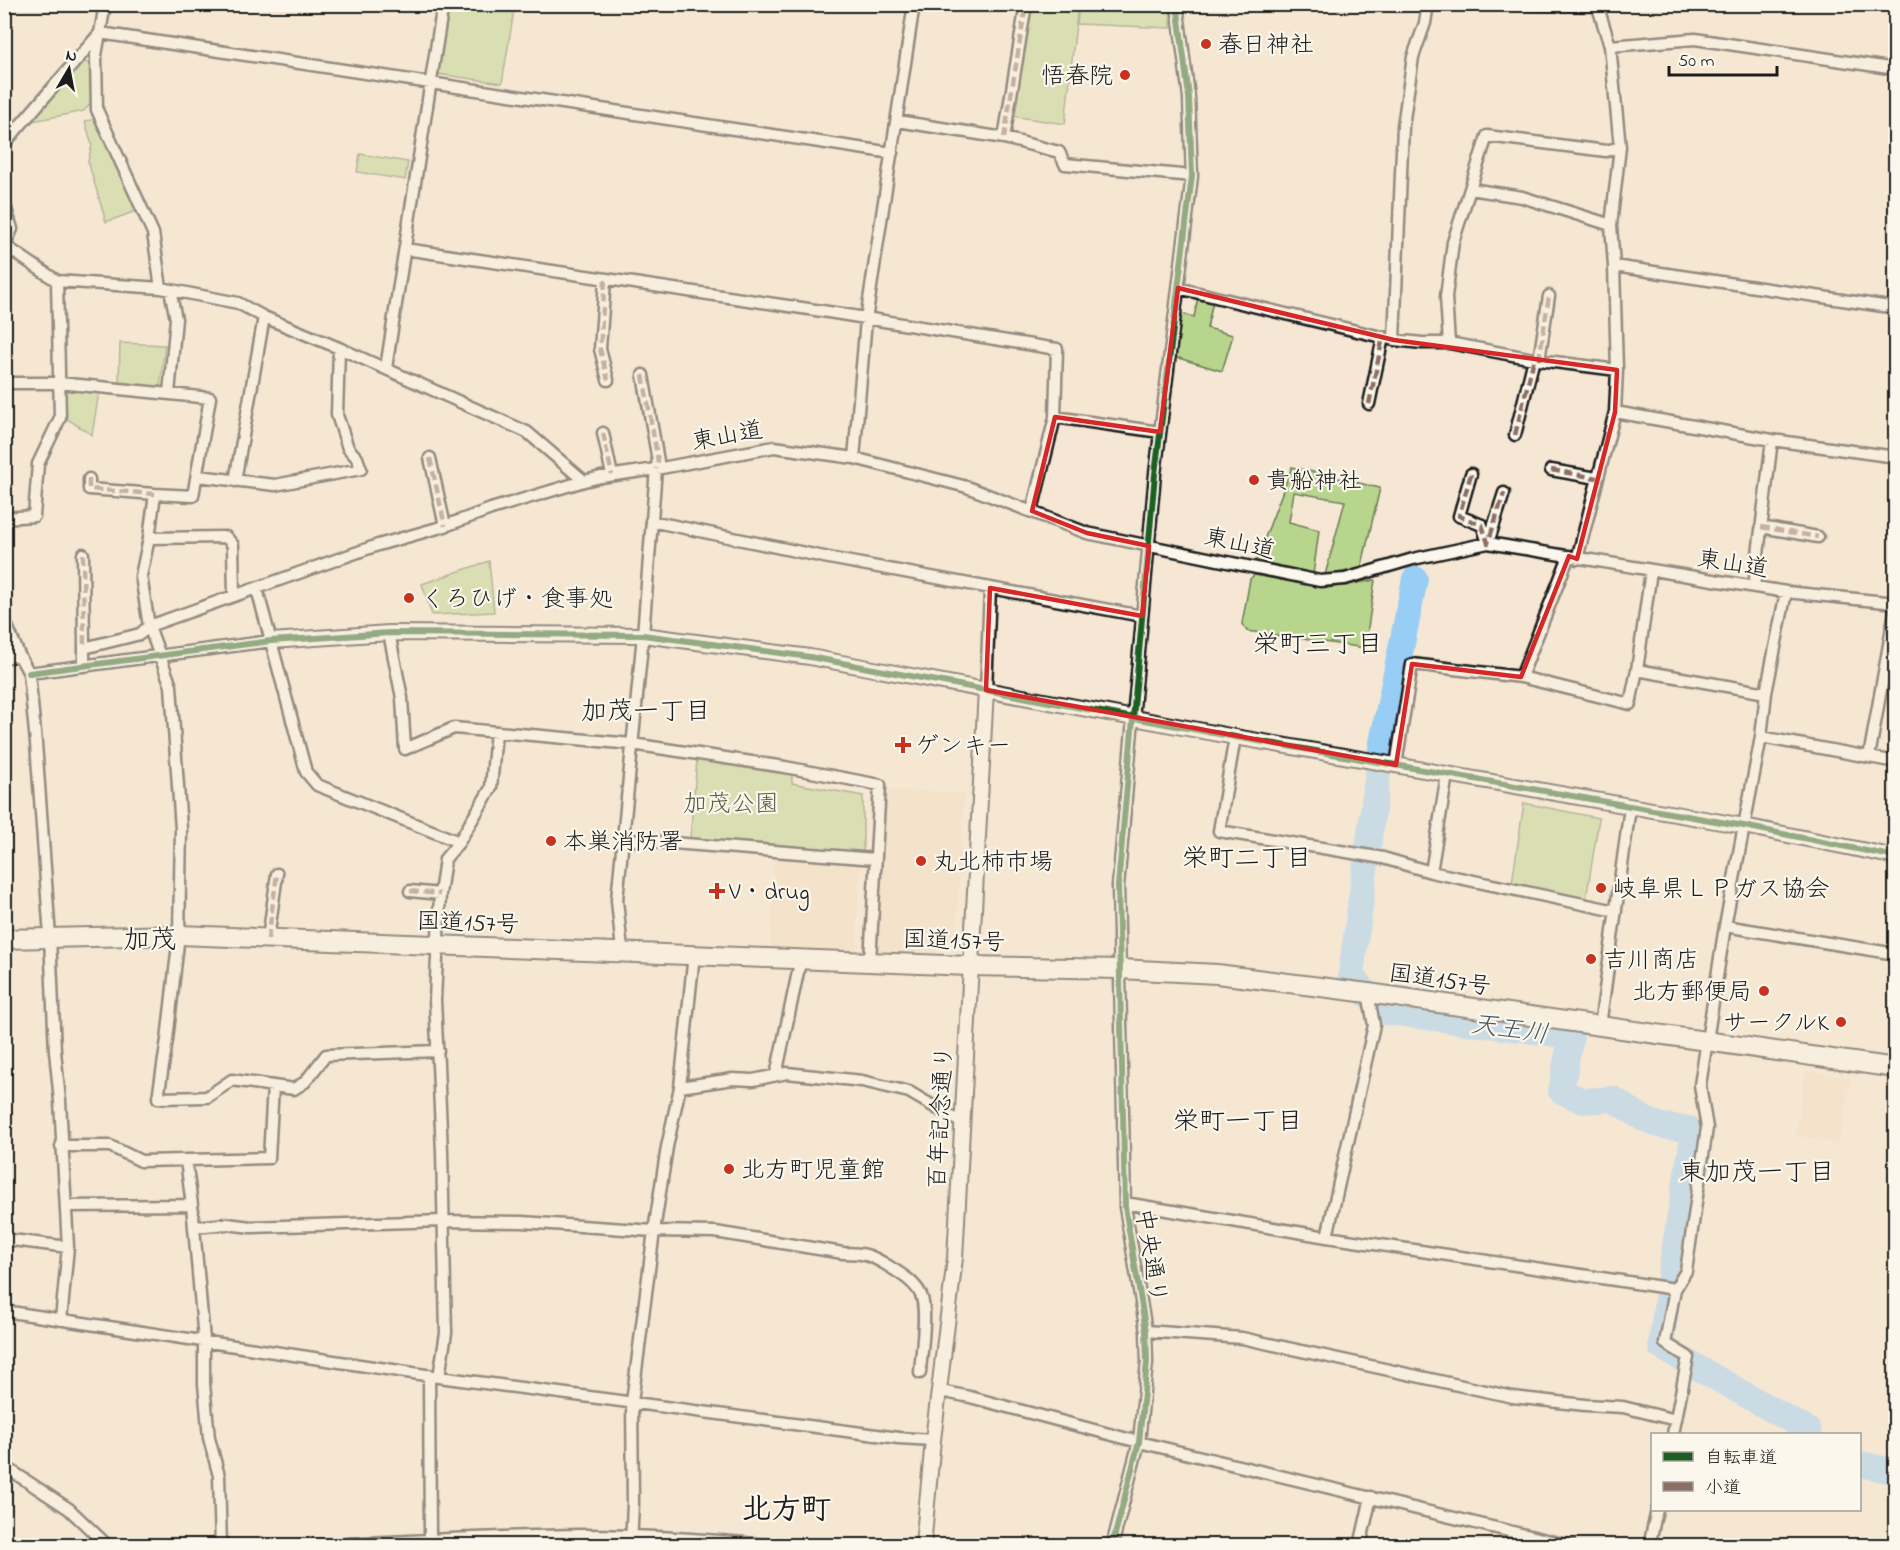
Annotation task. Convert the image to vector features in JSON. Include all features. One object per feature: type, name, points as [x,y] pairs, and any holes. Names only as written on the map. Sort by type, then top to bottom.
[{"type":"highway","name":"国道157号","points":[[4,939],[179,935],[1217,974],[1368,993],[1896,1068]]},
{"type":"street","points":[[85,4],[105,5],[96,55],[97,110],[153,233],[165,289],[176,319],[169,393]]},
{"type":"street","points":[[386,368],[443,4]]},
{"type":"street","points":[[854,458],[866,320],[914,4]]},
{"type":"street","points":[[1004,138],[1026,4]]},
{"type":"street","name":"中央通り","points":[[1112,1545],[1139,1442],[1147,1362],[1146,1331],[1125,1203],[1118,886],[1160,432],[1192,176],[1189,97],[1177,4]]},
{"type":"street","points":[[1394,340],[1403,126],[1413,57],[1425,23],[1428,4]]},
{"type":"street","points":[[1521,4],[1597,5],[1610,46],[1620,147],[1611,225],[1617,370],[1615,412],[1573,558],[1521,677]]},
{"type":"street","points":[[100,33],[892,153]]},
{"type":"street","points":[[4,144],[100,33]]},
{"type":"street","points":[[1610,46],[1695,39],[1896,69]]},
{"type":"street","points":[[897,121],[1004,138],[1059,152],[1065,164],[1192,176]]},
{"type":"street","points":[[1449,344],[1446,297],[1453,242],[1487,136],[1606,151],[1620,147]]},
{"type":"street","points":[[1470,189],[1522,197],[1611,225]]},
{"type":"street","points":[[4,202],[12,229],[5,245],[57,281],[165,289],[238,303],[264,317],[386,368],[527,432],[584,481]]},
{"type":"street","points":[[405,249],[822,311],[866,320],[1057,349],[1055,417],[1032,511]]},
{"type":"street","points":[[1614,266],[1896,308]]},
{"type":"street","points":[[604,280],[600,349],[608,380]]},
{"type":"street","points":[[4,518],[34,516],[38,464],[60,418],[57,281]]},
{"type":"street","points":[[1178,288],[1394,340],[1449,344],[1617,370]]},
{"type":"street","points":[[1515,435],[1536,359],[1549,296]]},
{"type":"street","points":[[235,481],[264,317]]},
{"type":"street","points":[[1369,404],[1383,337]]},
{"type":"street","points":[[198,476],[275,485],[361,470],[357,458],[348,448],[337,415],[339,348]]},
{"type":"street","points":[[622,951],[618,900],[622,839],[658,461],[642,375]]},
{"type":"street","points":[[4,383],[59,383],[210,398],[193,496],[89,489],[89,479]]},
{"type":"street","points":[[1615,412],[1772,440],[1896,457]]},
{"type":"street","points":[[1055,417],[1160,432]]},
{"type":"street","points":[[603,433],[612,475]]},
{"type":"street","points":[[1754,587],[1772,440]]},
{"type":"street","name":"東山道","points":[[84,648],[140,634],[149,626],[378,545],[584,481],[774,447],[854,458],[967,487],[1087,533],[1320,581],[1345,579],[1413,559],[1488,543],[1786,592],[1896,604]]},
{"type":"street","points":[[430,458],[445,526]]},
{"type":"street","points":[[1551,470],[1597,478]]},
{"type":"street","points":[[1471,474],[1459,516],[1482,525],[1488,543]]},
{"type":"street","points":[[1488,543],[1504,493]]},
{"type":"street","points":[[155,494],[141,576],[149,626],[171,686],[181,829],[179,935],[158,1098],[207,1097],[232,1080],[294,1089],[305,1082],[326,1055],[438,1051]]},
{"type":"street","points":[[651,521],[829,558],[1142,616]]},
{"type":"street","points":[[1761,527],[1818,537]]},
{"type":"street","points":[[149,538],[226,537],[233,545],[234,596]]},
{"type":"street","points":[[83,554],[84,666]]},
{"type":"street","points":[[1396,765],[1412,664],[1521,677],[1630,704],[1651,570]]},
{"type":"street","points":[[986,690],[990,588]]},
{"type":"street","points":[[257,589],[306,772],[317,785],[459,842]]},
{"type":"street","points":[[1673,1433],[1688,1357],[1665,1343],[1675,1289],[1686,1271],[1707,1128],[1700,1084],[1725,926],[1786,592]]},
{"type":"street","points":[[1869,757],[1896,604]]},
{"type":"street","points":[[4,619],[29,673],[36,743],[68,1247],[61,1320]]},
{"type":"street","points":[[388,633],[402,698],[405,749],[454,728],[632,744],[784,767],[880,785],[870,961]]},
{"type":"street","points":[[29,673],[271,641],[388,633],[643,635],[810,657],[1235,737],[1744,826],[1896,857]]},
{"type":"street","points":[[4,658],[19,655]]},
{"type":"street","points":[[1637,670],[1766,693]]},
{"type":"street","name":"百年記念通り","points":[[922,1545],[955,1258],[986,690]]},
{"type":"street","points":[[430,1539],[434,1376],[446,1333],[435,1000],[440,894],[446,859],[459,842],[491,788],[496,732]]},
{"type":"street","points":[[1235,737],[1219,831],[1383,858],[1431,872],[1616,911]]},
{"type":"street","points":[[1761,737],[1896,762]]},
{"type":"street","points":[[1431,872],[1447,775]]},
{"type":"street","points":[[1600,1026],[1630,807]]},
{"type":"street","points":[[622,839],[875,859]]},
{"type":"street","points":[[268,939],[277,874]]},
{"type":"street","points":[[410,891],[440,894]]},
{"type":"street","points":[[1725,926],[1896,954]]},
{"type":"street","points":[[632,1541],[632,1402],[654,1231],[667,1147],[680,1087],[694,954]]},
{"type":"street","points":[[776,1075],[801,958]]},
{"type":"street","points":[[1327,1238],[1374,1025],[1368,993]]},
{"type":"street","points":[[680,1087],[733,1079],[753,1080],[787,1073],[862,1080],[909,1092],[962,1123]]},
{"type":"street","points":[[61,1146],[110,1146],[141,1161],[270,1158],[273,1086]]},
{"type":"street","points":[[186,1160],[204,1340],[204,1384],[209,1437],[219,1476],[221,1545]]},
{"type":"street","points":[[1125,1203],[1327,1238],[1675,1289]]},
{"type":"street","points":[[66,1206],[192,1205]]},
{"type":"street","points":[[194,1227],[227,1224],[251,1227],[443,1221],[522,1222],[654,1231],[715,1232],[843,1253],[863,1253],[912,1282],[921,1295],[923,1317],[920,1373]]},
{"type":"street","points":[[4,1239],[68,1247]]},
{"type":"street","points":[[4,1311],[434,1376],[899,1438],[933,1440]]},
{"type":"street","points":[[1146,1331],[1242,1338],[1513,1397],[1623,1407],[1676,1420]]},
{"type":"street","points":[[940,1391],[1139,1442],[1571,1545]]},
{"type":"street","points":[[4,1466],[69,1509],[108,1545]]},
{"type":"street","points":[[1360,1545],[1371,1497]]},
{"type":"street","points":[[1649,1545],[1657,1511]]},
{"type":"street","points":[[311,1545],[585,1535],[632,1541],[716,1540],[779,1545]]},
{"type":"highlighted area","points":[[1178,288],[1394,340],[1617,370],[1615,412],[1577,559],[1569,556],[1521,677],[1412,664],[1396,765],[986,690],[990,588],[1142,616],[1149,546],[1087,533],[1032,511],[1055,417],[1160,432]]},
{"type":"shaded area","name":"丸北柿市場","points":[[886,789],[964,793],[956,930],[936,953],[882,953],[877,948]]},
{"type":"shaded area","points":[[774,857],[860,865],[856,952],[771,949]]},
{"type":"shaded area","points":[[1806,1071],[1851,1078],[1838,1144],[1796,1135]]},
{"type":"green space","points":[[449,5],[515,5],[502,83],[437,74]]},
{"type":"green space","points":[[1030,5],[1078,5],[1065,124],[1012,116]]},
{"type":"green space","points":[[1079,5],[1170,5],[1171,28],[1077,24]]},
{"type":"green space","points":[[81,61],[92,64],[91,103],[84,111],[30,120]]},
{"type":"green space","points":[[96,119],[136,211],[106,222],[88,161],[92,145],[85,121]]},
{"type":"green space","points":[[360,154],[408,162],[405,180],[357,172]]},
{"type":"green space","points":[[1198,297],[1213,301],[1207,328],[1233,335],[1222,371],[1175,357],[1182,314],[1194,317]]},
{"type":"green space","points":[[120,343],[165,345],[160,387],[119,383]]},
{"type":"green space","points":[[71,389],[99,392],[92,435],[66,418],[65,393]]},
{"type":"green space","points":[[1292,467],[1380,488],[1361,569],[1325,575],[1345,501],[1294,492],[1289,522],[1319,530],[1313,575],[1256,561]]},
{"type":"green space","points":[[489,561],[494,612],[432,615],[422,584]]},
{"type":"green space","points":[[1254,575],[1328,588],[1375,580],[1365,648],[1247,631],[1242,624],[1250,579]]},
{"type":"green space","name":"加茂公園","points":[[697,760],[792,775],[792,783],[863,796],[863,852],[690,838]]},
{"type":"green space","points":[[1524,803],[1599,818],[1586,900],[1512,883]]},
{"type":"waterway","name":"天王川","points":[[1415,579],[1382,743],[1351,974],[1381,1011],[1571,1036],[1561,1091],[1583,1101],[1613,1099],[1644,1119],[1662,1126],[1689,1129],[1693,1137],[1661,1347],[1808,1430],[1809,1433]]},
{"type":"waterway","name":"天王川","points":[[1861,1464],[1896,1472]]},
{"type":"marked path","points":[[1004,138],[1026,4]]},
{"type":"marked path","points":[[605,280],[600,349],[608,380]]},
{"type":"marked path","points":[[1539,360],[1549,296]]},
{"type":"marked path","points":[[1369,404],[1383,337]]},
{"type":"marked path","points":[[1515,435],[1534,359]]},
{"type":"marked path","points":[[643,375],[658,461],[656,469]]},
{"type":"marked path","points":[[603,433],[612,475]]},
{"type":"marked path","points":[[430,458],[445,526]]},
{"type":"marked path","points":[[1551,470],[1597,478]]},
{"type":"marked path","points":[[1471,474],[1459,516],[1482,525],[1488,543],[1504,493]]},
{"type":"marked path","points":[[89,479],[89,489],[155,494]]},
{"type":"marked path","points":[[1761,527],[1818,537]]},
{"type":"marked path","points":[[83,554],[84,648]]},
{"type":"marked path","points":[[268,939],[277,874]]},
{"type":"marked path","points":[[410,891],[440,894]]},
{"type":"cycle path","points":[[1112,1546],[1139,1442],[1147,1362],[1146,1331],[1125,1207],[1118,886],[1155,474],[1192,176],[1189,97],[1177,4]]},
{"type":"cycle path","points":[[29,673],[271,641],[389,633],[643,635],[810,657],[1235,737],[1744,826],[1896,857]]},
{"type":"place","name":"春日神社","points":[[1206,44]]},
{"type":"place","name":"悟春院","points":[[1125,75]]},
{"type":"place","name":"貴船神社","points":[[1254,480]]},
{"type":"place","name":"くろひげ・食事処","points":[[409,598]]},
{"type":"place","name":"ゲンキー","points":[[903,745]]},
{"type":"place","name":"本巣消防署","points":[[551,841]]},
{"type":"place","name":"丸北柿市場","points":[[921,861]]},
{"type":"place","name":"岐阜県ＬＰガス協会","points":[[1601,888]]},
{"type":"place","name":"V・drug","points":[[717,891]]},
{"type":"place","name":"吉川商店","points":[[1591,959]]},
{"type":"place","name":"北方郵便局","points":[[1764,991]]},
{"type":"place","name":"サークルK","points":[[1841,1022]]},
{"type":"place","name":"北方町児童館","points":[[729,1169]]},
{"type":"district","name":"栄町三丁目","points":[[1318,643]]},
{"type":"district","name":"加茂一丁目","points":[[646,710]]},
{"type":"district","name":"栄町二丁目","points":[[1247,857]]},
{"type":"district","name":"加茂","points":[[150,939]]},
{"type":"district","name":"栄町一丁目","points":[[1238,1120]]},
{"type":"district","name":"東加茂一丁目","points":[[1757,1171]]},
{"type":"district","name":"北方町","points":[[786,1508]]}]
